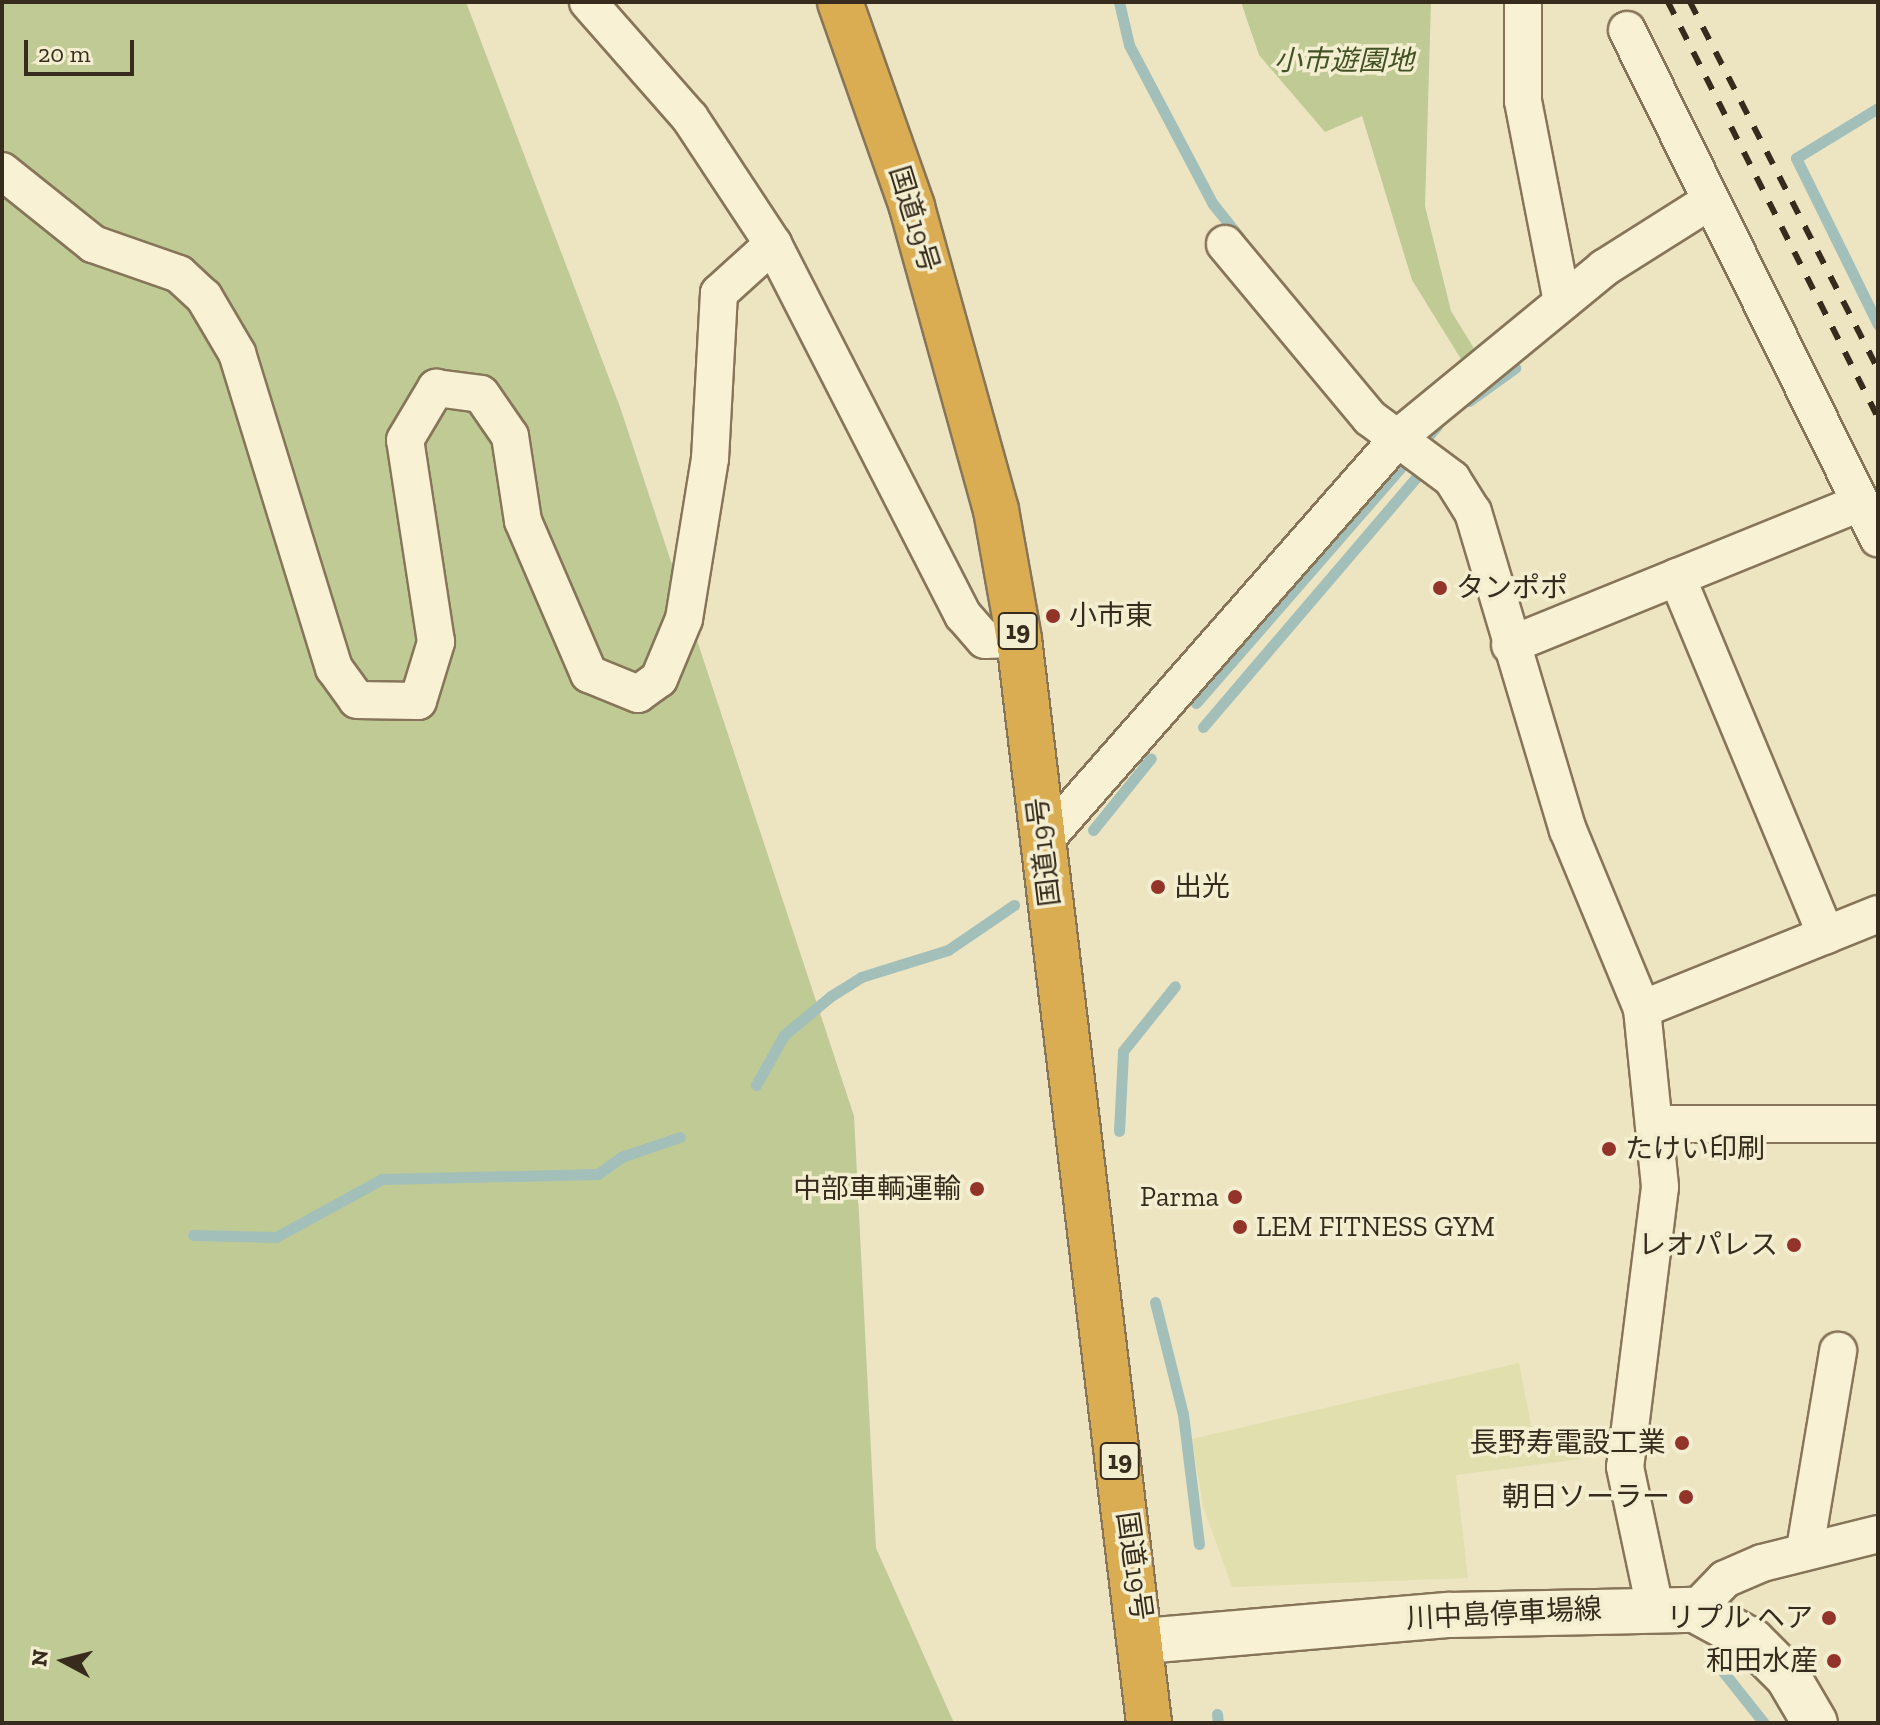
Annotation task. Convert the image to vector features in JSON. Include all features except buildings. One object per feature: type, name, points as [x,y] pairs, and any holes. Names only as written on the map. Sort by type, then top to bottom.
[{"type":"highway","name":"国道19号","points":[[840,2],[912,207],[996,510],[1019,639],[1144,1641],[1149,1723]]},
{"type":"main road","name":"川中島停車場線","points":[[1144,1641],[1450,1615],[1675,1609]]},
{"type":"main road","points":[[1675,1609],[1752,1641],[1788,1677],[1815,1723]]},
{"type":"street","points":[[588,2],[690,118],[773,244],[963,615],[985,640],[1019,639]]},
{"type":"street","points":[[1523,2],[1523,101],[1562,302]]},
{"type":"street","points":[[1627,30],[1707,203],[1878,538]]},
{"type":"street","points":[[2,171],[93,244],[179,274],[204,297],[237,353],[334,668],[357,700],[418,701],[436,642],[405,440],[436,388],[481,394],[510,436],[523,521],[589,674],[638,694],[659,679],[684,619],[710,459],[719,293],[773,244]]},
{"type":"street","points":[[1044,841],[1412,445],[1562,302],[1707,203]]},
{"type":"street","points":[[1225,244],[1370,418],[1412,445],[1473,512],[1510,645],[1568,830],[1642,1009],[1658,1124],[1660,1187],[1625,1467],[1675,1609],[1725,1579],[1805,1549],[1878,1534]]},
{"type":"street","points":[[1510,645],[1859,503]]},
{"type":"street","points":[[1677,577],[1826,935]]},
{"type":"street","points":[[1642,1009],[1878,914]]},
{"type":"street","points":[[1658,1124],[1878,1124]]},
{"type":"street","points":[[1805,1549],[1838,1351]]},
{"type":"shaded area","points":[[1519,1363],[1533,1435],[1578,1429],[1580,1459],[1456,1475],[1468,1578],[1232,1587],[1203,1506],[1192,1439]]},
{"type":"green space","points":[[2,2],[466,2],[620,407],[854,1116],[876,1548],[954,1723],[2,1723]]},
{"type":"green space","name":"小市遊園地","points":[[1241,2],[1431,2],[1425,206],[1451,311],[1475,350],[1461,359],[1412,280],[1362,116],[1325,132],[1259,55]]},
{"type":"waterway","points":[[1119,2],[1129,45],[1213,204],[1240,238]]},
{"type":"waterway","points":[[1878,108],[1796,158],[1878,325]]},
{"type":"waterway","points":[[1469,401],[1515,368]]},
{"type":"waterway","points":[[1196,703],[1437,426]]},
{"type":"waterway","points":[[1203,727],[1416,478]]},
{"type":"waterway","points":[[1093,830],[1151,758]]},
{"type":"waterway","points":[[756,1085],[784,1035],[831,996],[861,977],[948,950],[1014,905]]},
{"type":"waterway","points":[[1119,1131],[1123,1051],[1175,986]]},
{"type":"waterway","points":[[193,1235],[276,1237],[382,1179],[598,1174],[621,1157],[680,1137]]},
{"type":"waterway","points":[[1155,1302],[1183,1414],[1199,1544]]},
{"type":"waterway","points":[[1717,1664],[1764,1723]]},
{"type":"waterway","points":[[1217,1714],[1218,1723]]},
{"type":"railway","points":[[1668,2],[1878,418]]},
{"type":"railway","points":[[1690,2],[1878,370]]},
{"type":"place","name":"タンポポ","points":[[1440,588]]},
{"type":"place","name":"小市東","points":[[1053,616]]},
{"type":"place","name":"出光","points":[[1158,887]]},
{"type":"place","name":"たけい印刷","points":[[1609,1149]]},
{"type":"place","name":"中部車輌運輸","points":[[977,1189]]},
{"type":"place","name":"Parma","points":[[1235,1197]]},
{"type":"place","name":"LEM FITNESS GYM","points":[[1240,1227]]},
{"type":"place","name":"レオパレス","points":[[1794,1245]]},
{"type":"place","name":"長野寿電設工業","points":[[1682,1443]]},
{"type":"place","name":"朝日ソーラー","points":[[1686,1497]]},
{"type":"place","name":"リプル ヘア","points":[[1829,1618]]},
{"type":"place","name":"和田水産","points":[[1834,1661]]}]
